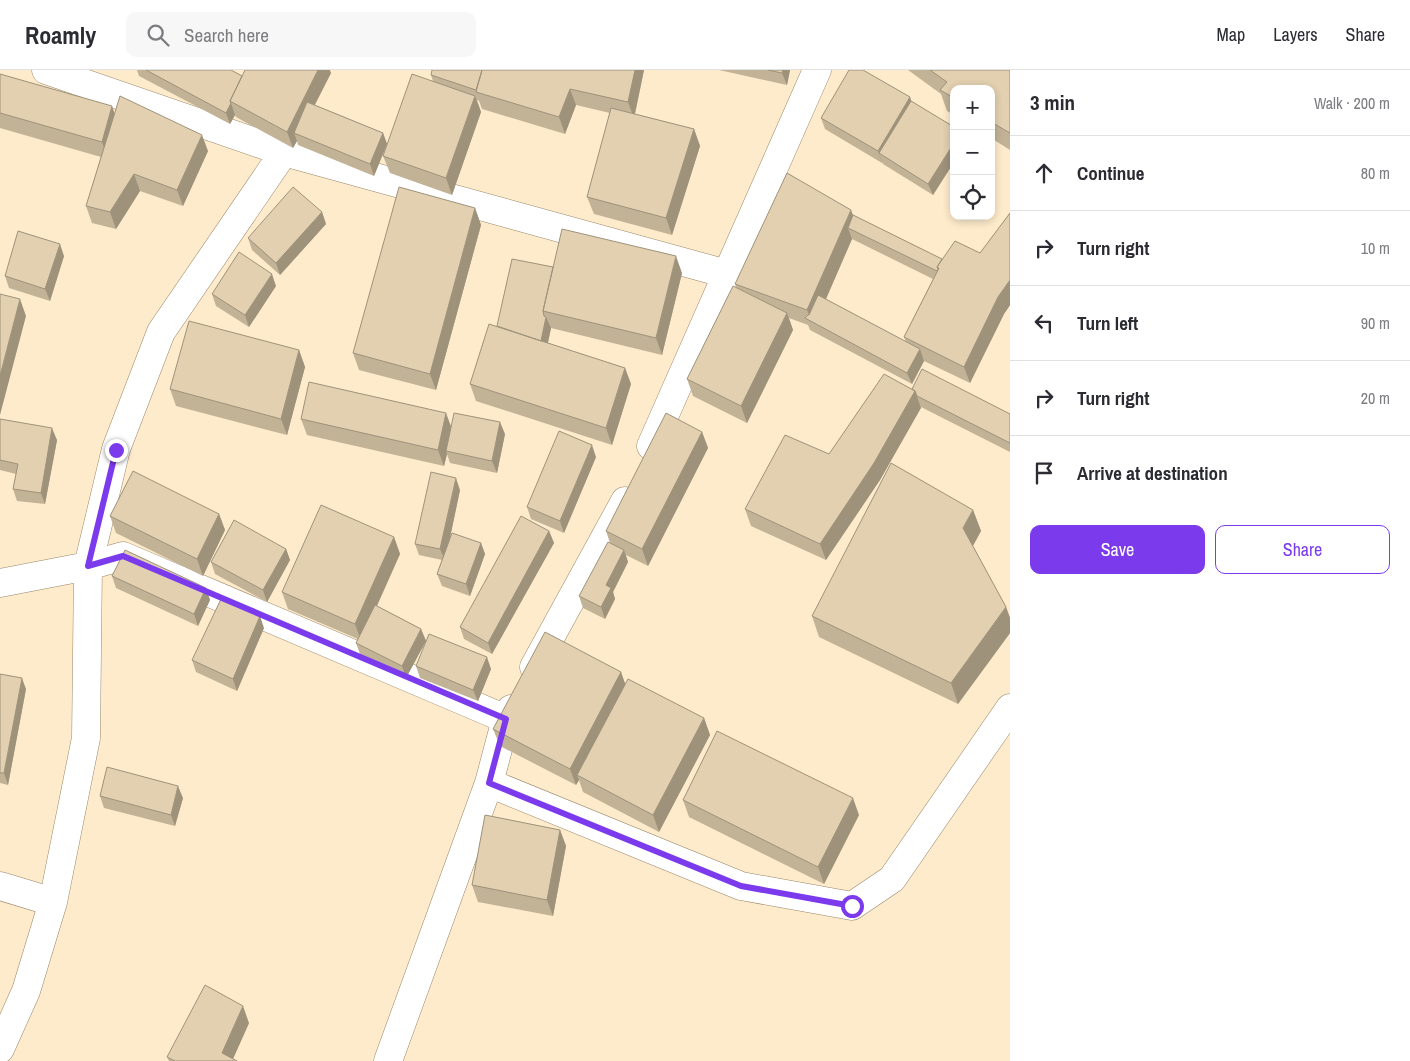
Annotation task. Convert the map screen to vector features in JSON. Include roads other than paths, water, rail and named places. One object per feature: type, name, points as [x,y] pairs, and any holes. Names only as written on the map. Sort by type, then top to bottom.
[{"type":"street","points":[[46,70],[284,152],[727,274]]},
{"type":"street","points":[[388,1061],[489,783],[506,719],[640,471],[816,70]]},
{"type":"street","points":[[0,1049],[26,991],[53,902],[86,738],[88,566],[116,450],[161,332],[284,152]]},
{"type":"street","points":[[0,583],[88,566],[123,556],[506,719]]},
{"type":"street","points":[[489,783],[741,886],[852,906],[892,879],[1010,708]]},
{"type":"street","points":[[0,886],[53,902]]}]
